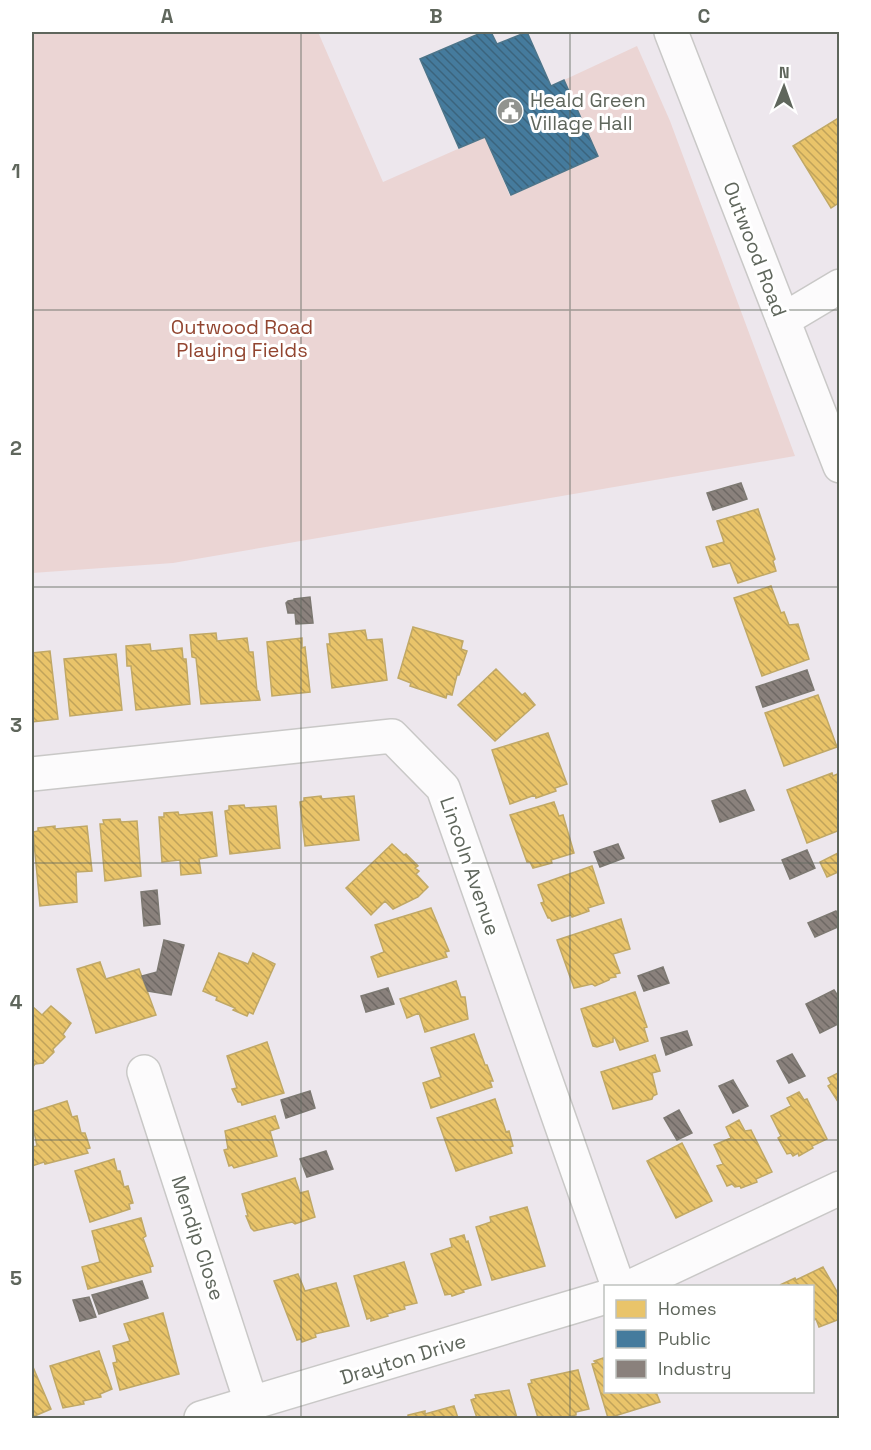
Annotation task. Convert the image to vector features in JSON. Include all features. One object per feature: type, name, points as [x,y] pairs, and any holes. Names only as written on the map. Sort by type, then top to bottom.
[{"type":"street","name":"Outwood Road","points":[[671,32],[840,466]]},
{"type":"street","points":[[783,320],[840,286]]},
{"type":"street","name":"Lincoln Avenue","points":[[32,774],[392,736],[443,788],[617,1285]]},
{"type":"street","name":"Mendip Close","points":[[144,1072],[252,1405]]},
{"type":"street","points":[[637,1285],[840,1188]]},
{"type":"street","name":"Drayton Drive","points":[[201,1419],[604,1298]]},
{"type":"green space","name":"Outwood Road Playing Fields","points":[[32,32],[318,32],[383,182],[485,137],[510,196],[597,156],[564,80],[637,46],[670,121],[795,456],[173,563],[32,573]]},
{"type":"building: Homes","points":[[840,117],[840,202],[831,208],[793,146]]},
{"type":"building: Homes","points":[[758,509],[775,559],[773,561],[776,571],[738,583],[730,563],[713,567],[706,547],[724,542],[717,521]]},
{"type":"building: Homes","points":[[771,586],[781,613],[784,612],[789,625],[798,624],[809,659],[762,676],[734,598]]},
{"type":"building: Homes","points":[[413,627],[463,641],[461,649],[467,651],[452,695],[447,694],[446,698],[410,686],[411,683],[398,678]]},
{"type":"building: Homes","points":[[365,630],[367,640],[382,639],[387,680],[332,688],[327,644],[330,644],[329,634]]},
{"type":"building: Homes","points":[[216,633],[217,641],[247,638],[249,652],[253,652],[260,700],[201,704],[196,658],[192,657],[190,635]]},
{"type":"building: Homes","points":[[302,638],[310,692],[272,696],[267,642]]},
{"type":"building: Homes","points":[[150,644],[151,651],[182,648],[183,659],[186,659],[190,704],[136,710],[131,666],[127,666],[126,646]]},
{"type":"building: Homes","points":[[50,651],[58,719],[32,722],[32,653]]},
{"type":"building: Homes","points":[[116,654],[122,710],[70,716],[64,659]]},
{"type":"building: Homes","points":[[496,669],[522,695],[525,693],[535,705],[495,741],[458,705]]},
{"type":"building: Homes","points":[[818,695],[837,747],[784,766],[765,713]]},
{"type":"building: Homes","points":[[548,733],[567,784],[555,788],[556,791],[536,798],[535,795],[510,804],[492,750]]},
{"type":"building: Homes","points":[[832,773],[833,776],[840,773],[840,830],[807,843],[787,790]]},
{"type":"building: Homes","points":[[321,796],[322,799],[354,796],[359,840],[305,846],[300,802],[304,801],[304,798]]},
{"type":"building: Homes","points":[[554,802],[559,816],[563,815],[574,853],[551,860],[552,863],[533,868],[530,862],[527,862],[510,815]]},
{"type":"building: Homes","points":[[244,805],[245,808],[276,806],[280,848],[230,854],[225,811],[229,810],[229,806]]},
{"type":"building: Homes","points":[[178,812],[179,815],[212,812],[217,856],[199,859],[201,873],[181,875],[180,860],[162,862],[159,817],[164,817],[164,813]]},
{"type":"building: Homes","points":[[120,819],[121,822],[137,821],[141,876],[105,881],[100,824],[104,824],[103,820]]},
{"type":"building: Homes","points":[[55,826],[55,829],[87,826],[92,871],[76,872],[77,902],[40,906],[33,832],[38,831],[38,828]]},
{"type":"building: Homes","points":[[392,844],[418,866],[415,868],[419,871],[416,874],[428,887],[418,897],[393,909],[385,901],[371,915],[346,888]]},
{"type":"building: Homes","points":[[840,852],[840,874],[838,872],[827,877],[820,862]]},
{"type":"building: Homes","points":[[592,866],[604,903],[588,908],[589,911],[572,917],[571,915],[552,921],[548,918],[541,903],[544,902],[538,885]]},
{"type":"building: Homes","points":[[431,908],[449,951],[445,952],[447,957],[378,977],[371,957],[384,952],[375,925]]},
{"type":"building: Homes","points":[[621,919],[630,949],[613,954],[620,973],[595,986],[592,984],[574,988],[557,940]]},
{"type":"building: Homes","points":[[219,953],[248,964],[253,953],[275,964],[253,1014],[249,1012],[247,1016],[233,1010],[235,1008],[216,1000],[217,997],[203,991]]},
{"type":"building: Homes","points":[[100,962],[106,979],[139,969],[156,1015],[96,1033],[77,969]]},
{"type":"building: Homes","points":[[456,981],[461,997],[465,997],[468,1019],[425,1032],[419,1013],[407,1018],[400,999]]},
{"type":"building: Homes","points":[[635,992],[647,1027],[644,1028],[648,1041],[620,1050],[615,1038],[613,1042],[593,1046],[581,1009]]},
{"type":"building: Homes","points":[[32,1006],[42,1015],[51,1006],[71,1023],[63,1034],[65,1037],[53,1049],[54,1052],[43,1063],[35,1064],[32,1068]]},
{"type":"building: Homes","points":[[474,1034],[493,1081],[490,1081],[492,1087],[431,1108],[423,1083],[441,1077],[431,1048]]},
{"type":"building: Homes","points":[[267,1042],[284,1093],[242,1105],[238,1102],[232,1089],[237,1088],[227,1056]]},
{"type":"building: Homes","points":[[655,1055],[660,1071],[652,1073],[657,1094],[652,1099],[613,1109],[601,1072]]},
{"type":"building: Homes","points":[[840,1072],[840,1105],[828,1086],[831,1084],[828,1078]]},
{"type":"building: Homes","points":[[799,1092],[804,1100],[807,1099],[827,1139],[812,1146],[813,1148],[799,1156],[798,1153],[793,1156],[791,1153],[787,1154],[778,1138],[781,1136],[771,1116],[791,1106],[787,1098]]},
{"type":"building: Homes","points":[[495,1099],[506,1132],[509,1131],[513,1146],[510,1147],[512,1153],[456,1171],[437,1118]]},
{"type":"building: Homes","points":[[67,1101],[72,1117],[77,1116],[81,1133],[85,1133],[90,1148],[86,1149],[88,1153],[32,1166],[32,1147],[37,1146],[32,1112]]},
{"type":"building: Homes","points":[[275,1116],[279,1128],[270,1131],[277,1156],[234,1168],[232,1165],[229,1166],[224,1150],[228,1149],[225,1131]]},
{"type":"building: Homes","points":[[739,1120],[745,1131],[751,1130],[772,1172],[756,1179],[757,1182],[741,1188],[732,1184],[727,1186],[717,1166],[723,1164],[714,1145],[731,1138],[726,1127]]},
{"type":"building: Homes","points":[[682,1143],[712,1201],[676,1218],[647,1161]]},
{"type":"building: Homes","points":[[114,1159],[124,1187],[128,1186],[133,1203],[129,1204],[130,1209],[90,1222],[75,1171]]},
{"type":"building: Homes","points":[[295,1178],[300,1193],[308,1191],[315,1217],[295,1224],[292,1222],[254,1231],[246,1216],[248,1216],[242,1194]]},
{"type":"building: Homes","points":[[527,1207],[545,1266],[492,1280],[476,1227],[491,1222],[490,1217]]},
{"type":"building: Homes","points":[[141,1218],[146,1236],[143,1238],[153,1266],[150,1267],[151,1272],[88,1289],[82,1267],[100,1262],[92,1231]]},
{"type":"building: Homes","points":[[464,1235],[466,1242],[468,1241],[481,1285],[452,1296],[451,1294],[445,1295],[431,1254],[452,1247],[450,1239]]},
{"type":"building: Homes","points":[[404,1262],[417,1303],[404,1306],[405,1309],[387,1314],[388,1316],[371,1321],[371,1318],[367,1319],[354,1276]]},
{"type":"building: Homes","points":[[823,1267],[840,1297],[840,1319],[819,1327],[816,1319],[814,1320],[814,1285],[780,1285],[795,1278],[796,1280]]},
{"type":"building: Homes","points":[[298,1274],[305,1291],[336,1283],[349,1326],[315,1334],[316,1337],[302,1342],[301,1339],[297,1340],[274,1281]]},
{"type":"building: Homes","points":[[163,1313],[179,1374],[120,1390],[113,1363],[117,1362],[113,1346],[130,1341],[124,1324]]},
{"type":"building: Homes","points":[[99,1351],[112,1389],[100,1394],[101,1397],[83,1401],[84,1404],[63,1408],[50,1366]]},
{"type":"building: Homes","points":[[604,1358],[604,1393],[656,1393],[660,1402],[608,1418],[592,1364],[596,1363],[594,1361]]},
{"type":"building: Homes","points":[[32,1368],[51,1409],[32,1417]]},
{"type":"building: Homes","points":[[578,1370],[589,1409],[563,1418],[538,1418],[528,1384],[532,1383],[531,1380]]},
{"type":"building: Homes","points":[[509,1390],[517,1418],[477,1418],[471,1400],[476,1398],[475,1395]]},
{"type":"building: Homes","points":[[454,1406],[458,1418],[408,1418],[408,1415],[425,1411],[425,1414]]},
{"type":"building: Public","name":"Heald Green Village Hall","points":[[483,32],[491,32],[497,44],[527,32],[551,86],[564,80],[598,156],[511,195],[485,137],[459,148],[420,59]]},
{"type":"building: Industry","points":[[741,483],[747,499],[713,510],[707,493]]},
{"type":"building: Industry","points":[[310,597],[313,623],[296,624],[295,613],[288,613],[286,603],[294,599]]},
{"type":"building: Industry","points":[[807,670],[814,690],[763,707],[756,687]]},
{"type":"building: Industry","points":[[745,790],[754,810],[720,822],[712,801]]},
{"type":"building: Industry","points":[[618,844],[624,858],[600,867],[594,852]]},
{"type":"building: Industry","points":[[807,850],[815,868],[790,879],[782,860]]},
{"type":"building: Industry","points":[[157,890],[160,924],[144,926],[141,892]]},
{"type":"building: Industry","points":[[836,911],[840,918],[840,926],[815,937],[808,923]]},
{"type":"building: Industry","points":[[164,940],[184,945],[171,995],[148,991],[142,976],[157,972]]},
{"type":"building: Industry","points":[[663,967],[669,983],[644,991],[638,976]]},
{"type":"building: Industry","points":[[388,988],[394,1004],[366,1012],[361,996]]},
{"type":"building: Industry","points":[[834,990],[840,999],[840,1023],[820,1033],[806,1004]]},
{"type":"building: Industry","points":[[687,1031],[692,1045],[666,1055],[661,1038]]},
{"type":"building: Industry","points":[[792,1054],[805,1076],[789,1083],[777,1061]]},
{"type":"building: Industry","points":[[733,1080],[748,1106],[733,1113],[719,1086]]},
{"type":"building: Industry","points":[[310,1091],[315,1108],[286,1118],[281,1100]]},
{"type":"building: Industry","points":[[679,1110],[692,1133],[677,1140],[664,1118]]},
{"type":"building: Industry","points":[[326,1151],[333,1169],[307,1177],[300,1159]]},
{"type":"building: Industry","points":[[142,1281],[148,1298],[99,1314],[92,1295]]},
{"type":"building: Industry","points":[[89,1297],[96,1317],[80,1321],[73,1300]]},
{"type":"place","name":"Heald Green Village Hall","points":[[510,111]]}]
